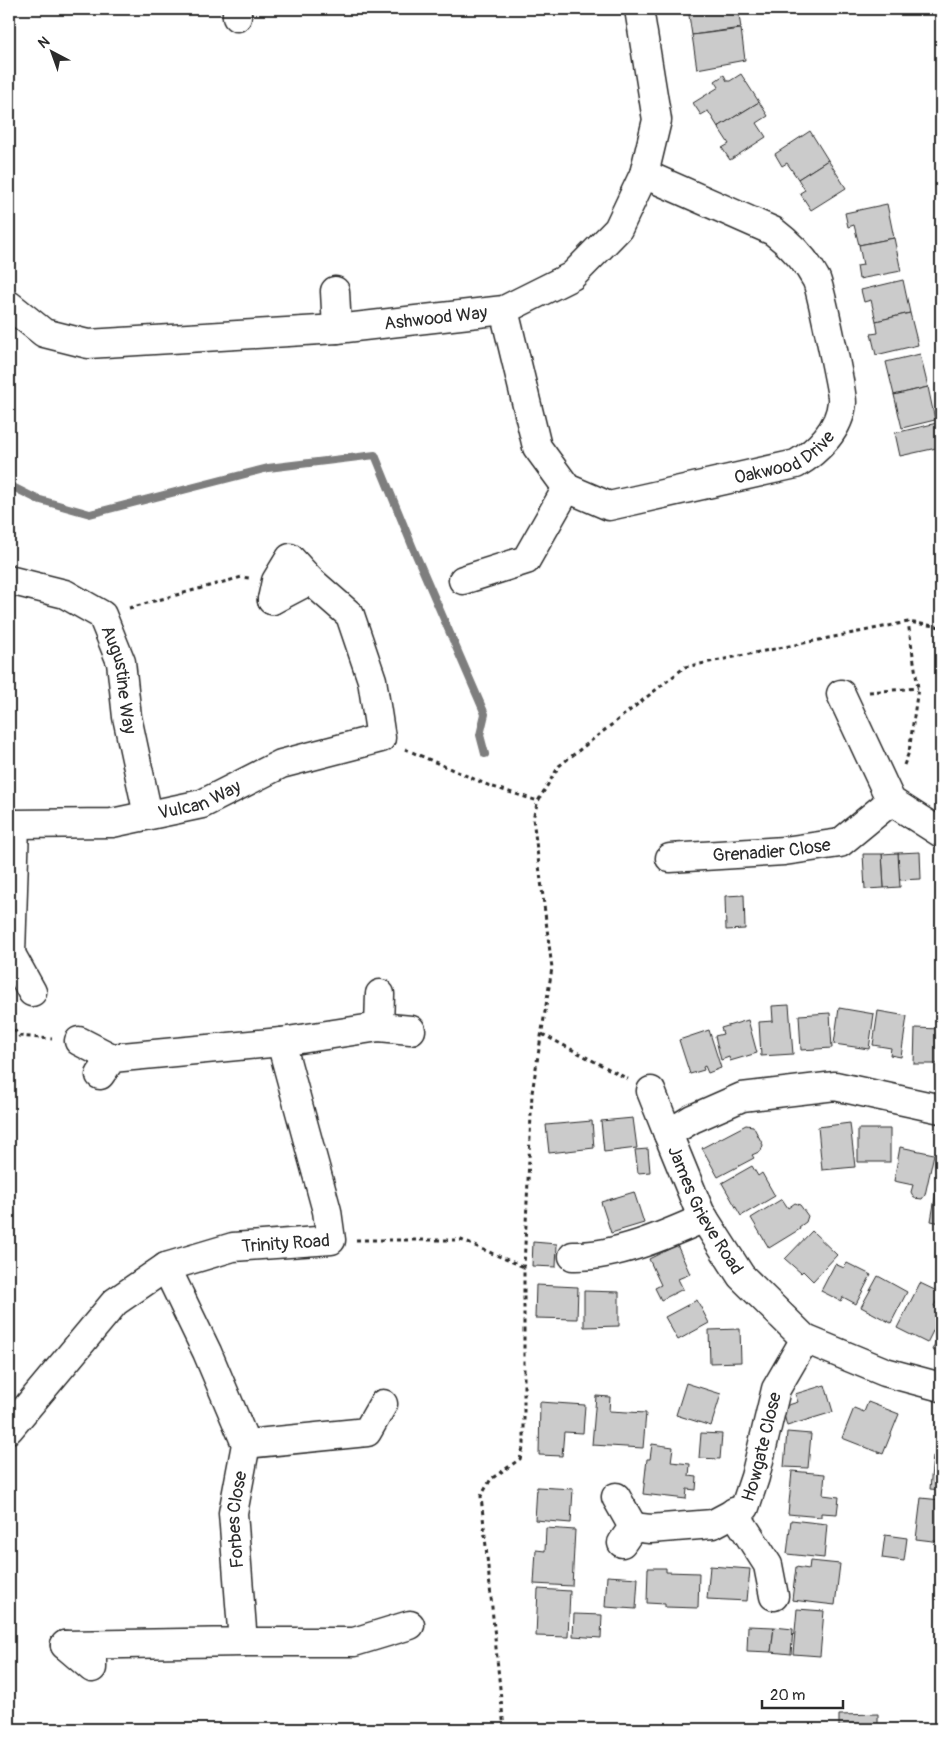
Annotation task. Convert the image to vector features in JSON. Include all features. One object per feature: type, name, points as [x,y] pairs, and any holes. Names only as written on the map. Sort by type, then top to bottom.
[{"type":"street","name":"Ashwood Way","points":[[9,305],[44,333],[88,344],[337,329],[504,310],[572,276],[618,229],[644,174],[656,120],[639,9]]},
{"type":"street","name":"Oakwood Drive","points":[[567,488],[609,506],[796,464],[813,454],[828,435],[836,422],[842,401],[817,281],[790,244],[773,231],[740,215],[644,174]]},
{"type":"street","points":[[335,292],[337,329]]},
{"type":"street","points":[[463,580],[526,560],[567,488],[537,447],[504,310]]},
{"type":"street","name":"Augustine Way","points":[[9,580],[66,594],[102,615],[121,662],[127,717],[148,815]]},
{"type":"street","points":[[274,590],[310,580],[350,615],[372,680],[381,738]]},
{"type":"street","points":[[841,694],[891,801],[941,833]]},
{"type":"street","name":"Vulcan Way","points":[[12,823],[112,823],[202,804],[281,764],[381,738]]},
{"type":"street","name":"Grenadier Close","points":[[670,858],[784,851],[840,842],[891,801]]},
{"type":"street","points":[[12,823],[10,954],[32,992]]},
{"type":"street","points":[[379,1027],[380,994]]},
{"type":"street","points":[[79,1041],[106,1066],[379,1027],[411,1030]]},
{"type":"street","name":"Trinity Road","points":[[9,1429],[115,1302],[166,1267],[233,1247],[331,1240],[327,1211],[281,1042]]},
{"type":"street","name":"James Grieve Road","points":[[941,1109],[835,1086],[742,1098],[692,1119],[668,1134],[704,1218],[741,1276],[805,1339],[885,1372],[941,1387]]},
{"type":"street","points":[[651,1091],[668,1134]]},
{"type":"street","points":[[574,1256],[593,1257],[677,1230],[704,1218]]},
{"type":"street","points":[[166,1267],[207,1352],[246,1444],[367,1432],[383,1404]]},
{"type":"street","name":"Howgate Close","points":[[616,1497],[627,1535],[650,1529],[713,1524],[745,1507],[755,1477],[776,1389],[805,1339]]},
{"type":"street","name":"Forbes Close","points":[[243,1642],[233,1513],[246,1444]]},
{"type":"street","points":[[734,1512],[768,1565],[774,1596]]},
{"type":"street","points":[[65,1645],[243,1642],[359,1651],[410,1625]]},
{"type":"path","points":[[102,615],[242,577],[274,590]]},
{"type":"path","points":[[891,801],[909,752],[918,688],[908,622]]},
{"type":"path","points":[[504,1729],[481,1496],[491,1479],[520,1459],[524,1444],[524,1267],[532,1093],[552,968],[533,818],[538,801],[558,766],[684,667],[908,622],[941,627]]},
{"type":"path","points":[[841,694],[918,688]]},
{"type":"path","points":[[381,738],[490,786],[538,801]]},
{"type":"path","points":[[9,1023],[18,1036],[79,1041]]},
{"type":"path","points":[[542,1034],[651,1091]]},
{"type":"path","points":[[331,1240],[461,1240],[524,1267]]},
{"type":"building","points":[[688,9],[738,9],[741,28],[692,35]]},
{"type":"building","points":[[741,29],[745,60],[697,69],[692,35]]},
{"type":"building","points":[[741,74],[759,102],[718,127],[708,111],[701,115],[693,103],[719,87],[715,81],[724,75],[727,81],[730,81]]},
{"type":"building","points":[[759,102],[768,116],[757,123],[766,137],[730,160],[722,148],[729,144],[718,127]]},
{"type":"building","points":[[810,131],[828,160],[798,179],[787,163],[782,166],[775,154]]},
{"type":"building","points":[[828,160],[846,188],[811,210],[800,193],[805,190],[798,179]]},
{"type":"building","points":[[887,204],[894,238],[859,245],[854,225],[848,227],[845,213]]},
{"type":"building","points":[[894,238],[901,271],[859,279],[857,266],[863,265],[859,245]]},
{"type":"building","points":[[903,280],[910,313],[876,321],[871,300],[864,302],[861,290]]},
{"type":"building","points":[[910,313],[918,345],[876,355],[871,334],[878,333],[876,321]]},
{"type":"building","points":[[920,354],[928,387],[894,395],[886,362]]},
{"type":"building","points":[[928,387],[935,420],[902,428],[894,395]]},
{"type":"building","points":[[941,422],[941,447],[900,456],[895,433]]},
{"type":"building","points":[[920,852],[921,879],[899,880],[898,853]]},
{"type":"building","points":[[898,853],[900,887],[884,888],[882,854]]},
{"type":"building","points":[[863,854],[882,854],[884,888],[865,889]]},
{"type":"building","points":[[744,895],[745,929],[726,930],[725,896]]},
{"type":"building","points":[[789,1005],[793,1054],[761,1056],[759,1022],[773,1021],[772,1006]]},
{"type":"building","points":[[839,1008],[874,1014],[869,1049],[834,1044]]},
{"type":"building","points":[[878,1011],[907,1016],[901,1057],[890,1055],[891,1048],[873,1045]]},
{"type":"building","points":[[830,1013],[832,1048],[801,1050],[799,1015]]},
{"type":"building","points":[[748,1020],[757,1053],[730,1061],[729,1057],[721,1060],[715,1036],[723,1034],[721,1028]]},
{"type":"building","points":[[915,1028],[941,1029],[941,1064],[914,1064]]},
{"type":"building","points":[[709,1030],[721,1068],[708,1073],[705,1066],[703,1067],[704,1070],[690,1074],[679,1040]]},
{"type":"building","points":[[633,1118],[637,1148],[604,1152],[601,1121]]},
{"type":"building","points":[[592,1121],[594,1148],[549,1153],[546,1125]]},
{"type":"building","points":[[850,1123],[855,1167],[822,1170],[818,1127]]},
{"type":"building","points":[[746,1125],[753,1126],[763,1145],[761,1151],[752,1155],[754,1158],[718,1177],[702,1148]]},
{"type":"building","points":[[858,1129],[890,1129],[890,1162],[858,1162]]},
{"type":"building","points":[[900,1147],[934,1154],[925,1195],[922,1199],[914,1198],[911,1192],[913,1185],[894,1181]]},
{"type":"building","points":[[648,1149],[650,1172],[638,1173],[635,1150]]},
{"type":"building","points":[[752,1166],[758,1176],[762,1173],[775,1196],[741,1216],[722,1183]]},
{"type":"building","points":[[939,1175],[941,1175],[941,1223],[931,1221]]},
{"type":"building","points":[[634,1192],[644,1223],[611,1233],[601,1202]]},
{"type":"building","points":[[782,1199],[788,1208],[795,1203],[800,1205],[808,1216],[806,1222],[799,1227],[800,1229],[769,1248],[751,1218]]},
{"type":"building","points":[[812,1231],[837,1255],[813,1281],[803,1271],[801,1273],[785,1259]]},
{"type":"building","points":[[533,1242],[557,1244],[556,1267],[532,1266]]},
{"type":"building","points":[[677,1245],[690,1274],[678,1279],[683,1289],[661,1300],[655,1288],[661,1285],[649,1259]]},
{"type":"building","points":[[847,1263],[871,1275],[856,1304],[843,1297],[841,1301],[821,1291],[835,1264],[844,1268]]},
{"type":"building","points":[[878,1276],[907,1292],[891,1323],[861,1307]]},
{"type":"building","points":[[920,1283],[941,1293],[934,1306],[941,1310],[941,1315],[927,1343],[897,1328]]},
{"type":"building","points":[[536,1285],[578,1287],[577,1319],[535,1318]]},
{"type":"building","points":[[584,1291],[619,1292],[619,1326],[584,1327]]},
{"type":"building","points":[[697,1300],[709,1323],[678,1340],[665,1317]]},
{"type":"building","points":[[740,1329],[741,1362],[710,1363],[709,1330]]},
{"type":"building","points":[[941,1332],[941,1354],[932,1350]]},
{"type":"building","points":[[686,1383],[721,1394],[711,1426],[676,1415]]},
{"type":"building","points":[[825,1385],[833,1412],[787,1426],[782,1407],[798,1402],[795,1394]]},
{"type":"building","points":[[596,1396],[610,1397],[609,1411],[646,1413],[643,1448],[592,1445]]},
{"type":"building","points":[[540,1402],[585,1405],[583,1433],[564,1432],[562,1456],[539,1455]]},
{"type":"building","points":[[868,1402],[899,1414],[883,1454],[842,1438],[854,1408],[864,1412]]},
{"type":"building","points":[[787,1432],[811,1434],[808,1468],[784,1467]]},
{"type":"building","points":[[701,1433],[722,1434],[720,1459],[699,1458]]},
{"type":"building","points":[[652,1444],[673,1447],[671,1462],[690,1464],[689,1476],[697,1477],[696,1490],[687,1489],[686,1499],[643,1494],[647,1459],[650,1459]]},
{"type":"building","points":[[933,1456],[941,1457],[941,1490],[930,1489]]},
{"type":"building","points":[[792,1471],[825,1474],[823,1495],[839,1497],[837,1514],[821,1513],[821,1517],[788,1514]]},
{"type":"building","points":[[537,1487],[573,1489],[571,1523],[535,1520]]},
{"type":"building","points":[[921,1498],[941,1500],[941,1542],[916,1539]]},
{"type":"building","points":[[791,1520],[827,1524],[824,1558],[787,1554]]},
{"type":"building","points":[[546,1528],[575,1530],[572,1586],[534,1584],[536,1550],[545,1551]]},
{"type":"building","points":[[885,1535],[907,1538],[904,1561],[882,1558]]},
{"type":"building","points":[[810,1561],[840,1564],[835,1605],[792,1600],[796,1567],[809,1569]]},
{"type":"building","points":[[710,1566],[750,1569],[747,1601],[707,1599]]},
{"type":"building","points":[[648,1568],[666,1568],[666,1572],[699,1573],[698,1608],[665,1607],[665,1604],[647,1603]]},
{"type":"building","points":[[607,1576],[638,1578],[636,1609],[605,1607]]},
{"type":"building","points":[[538,1589],[570,1591],[568,1637],[536,1636]]},
{"type":"building","points":[[797,1609],[824,1611],[820,1656],[793,1654]]},
{"type":"building","points":[[574,1614],[602,1615],[601,1638],[573,1636]]},
{"type":"building","points":[[748,1626],[774,1627],[771,1652],[747,1651]]},
{"type":"building","points":[[774,1627],[793,1629],[791,1654],[771,1652]]},
{"type":"building","points":[[878,1714],[878,1729],[839,1729],[839,1715]]},
{"type":"waterway","points":[[9,485],[37,499],[90,514],[268,468],[375,455],[485,714],[480,735],[485,754]]}]
